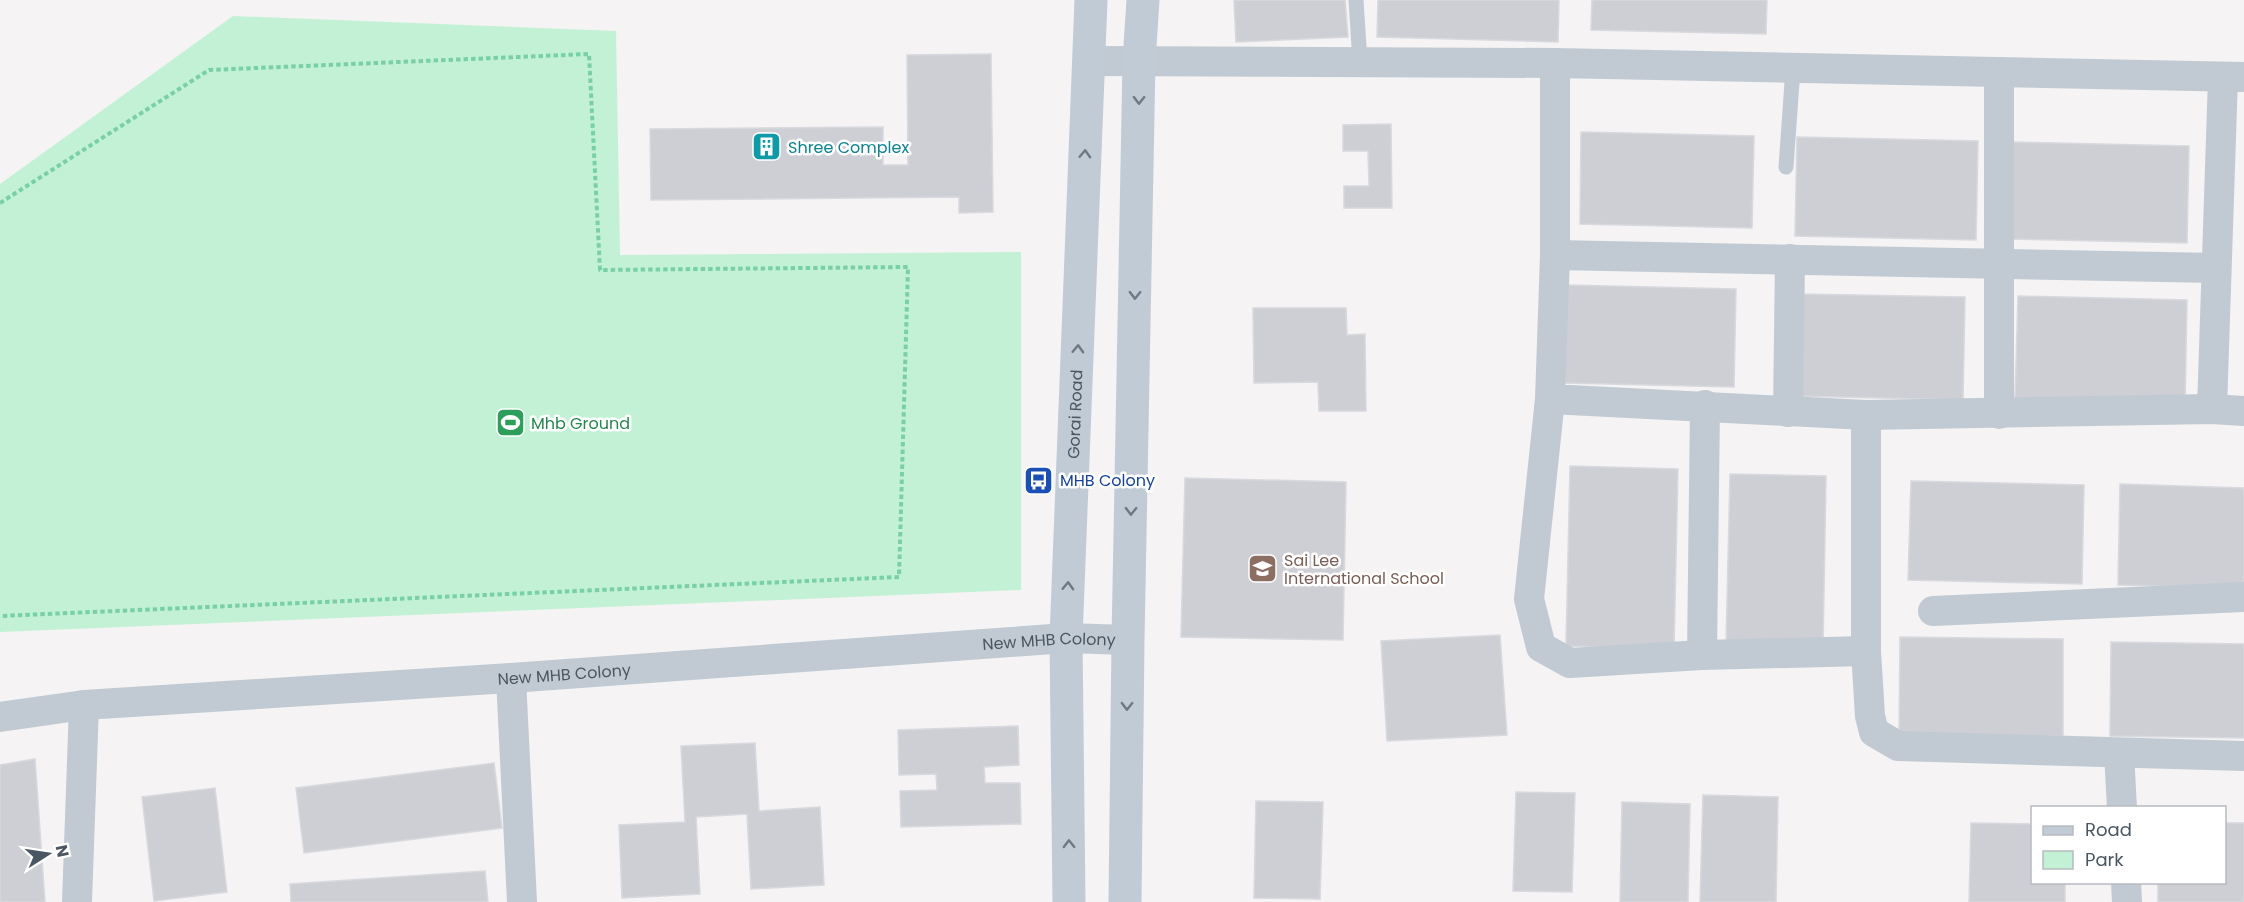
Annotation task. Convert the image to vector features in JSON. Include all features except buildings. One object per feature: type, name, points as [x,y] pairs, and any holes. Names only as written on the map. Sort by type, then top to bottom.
[{"type":"main road","name":"Gorai Road","points":[[1070,902],[1066,638],[1091,0]]},
{"type":"main road","points":[[1125,902],[1139,61],[1143,0]]},
{"type":"street","points":[[1089,61],[1555,63],[2234,77],[2216,268],[2212,409]]},
{"type":"street","points":[[1555,63],[1555,255],[1550,399],[1529,599],[1541,647],[1570,663],[1702,655],[1866,651]]},
{"type":"street","points":[[1999,72],[1999,414]]},
{"type":"street","points":[[1555,255],[2216,268]]},
{"type":"street","points":[[1788,412],[1790,259]]},
{"type":"street","points":[[1550,399],[1705,405],[1788,412],[1866,415],[2212,409],[2244,411]]},
{"type":"street","points":[[1702,655],[1705,405]]},
{"type":"street","points":[[1866,415],[1866,651],[1869,716],[1874,732],[1898,746],[2244,756]]},
{"type":"street","points":[[1933,610],[2244,597]]},
{"type":"street","name":"New MHB Colony","points":[[0,717],[84,705],[511,678],[1066,638],[1128,639]]},
{"type":"street","points":[[511,678],[522,902]]},
{"type":"street","points":[[77,902],[84,705]]},
{"type":"street","points":[[2119,753],[2122,806]]},
{"type":"street","points":[[2126,884],[2127,902]]},
{"type":"lane","points":[[1356,0],[1360,62]]},
{"type":"lane","points":[[1786,167],[1793,68]]},
{"type":"path","points":[[0,203],[208,70],[589,54],[600,270],[908,267],[899,577],[0,616]]},
{"type":"green space","name":"Mhb Ground","points":[[233,16],[616,31],[620,255],[1021,252],[1021,590],[0,632],[0,184]]},
{"type":"place","name":"Shree Complex","points":[[767,147]]},
{"type":"place","name":"Mhb Ground","points":[[510,423]]},
{"type":"place","name":"MHB Colony","points":[[1039,480]]},
{"type":"place","name":"Sai Lee International School","points":[[1263,569]]}]
